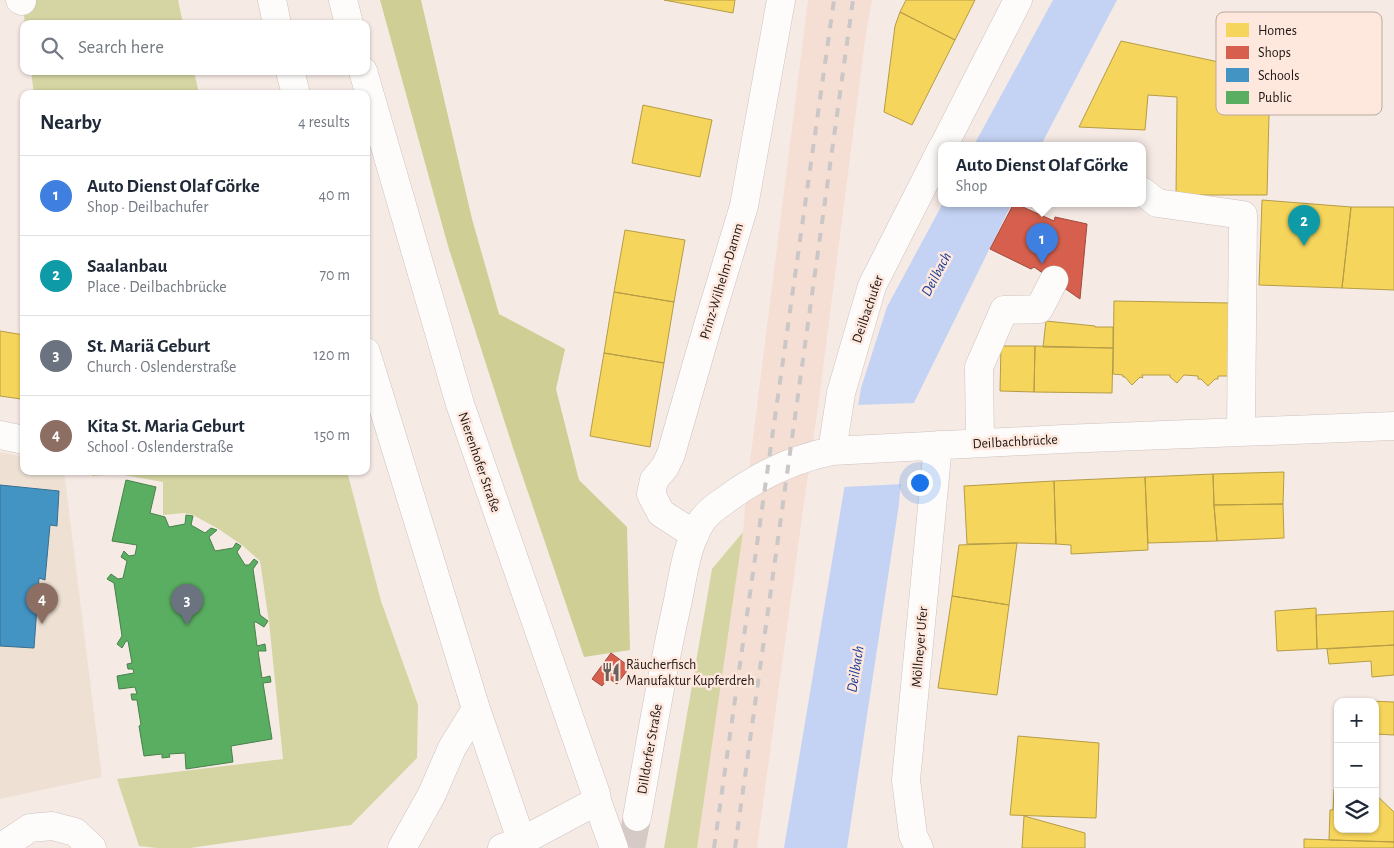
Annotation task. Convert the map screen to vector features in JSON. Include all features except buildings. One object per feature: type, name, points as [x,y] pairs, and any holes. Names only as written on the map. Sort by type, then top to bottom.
[{"type":"street","points":[[272,0],[276,20]]},
{"type":"street","points":[[343,0],[348,20]]},
{"type":"street","name":"Prinz-Wilhelm-Damm","points":[[695,535],[661,513],[651,494],[654,480],[665,467],[672,454],[705,334],[744,206],[781,0]]},
{"type":"street","name":"Deilbachufer","points":[[946,142],[1018,0]]},
{"type":"street","points":[[291,75],[295,90]]},
{"type":"street","name":"Nierenhofer Straße","points":[[364,75],[369,90]]},
{"type":"street","name":"Nierenhofer Straße","points":[[370,95],[460,404],[614,848]]},
{"type":"street","name":"Deilbachufer","points":[[835,451],[841,393],[872,286],[938,157]]},
{"type":"street","points":[[1146,194],[1157,203],[1243,215],[1241,432]]},
{"type":"street","points":[[980,443],[979,367],[1004,310],[1039,309],[1054,280]]},
{"type":"street","points":[[370,365],[476,709],[516,846],[597,801]]},
{"type":"street","name":"Deilbachbrücke","points":[[686,563],[691,542],[708,513],[737,491],[766,474],[812,455],[835,451],[980,443],[1394,426]]},
{"type":"street","points":[[0,435],[20,439]]},
{"type":"street","name":"Möllneyer Ufer","points":[[919,848],[913,835],[906,780],[926,446]]},
{"type":"street","name":"Dilldorfer Straße","points":[[636,817],[670,635],[686,563]]},
{"type":"street","points":[[402,848],[432,794],[452,748],[476,709]]},
{"type":"street","points":[[0,848],[30,828],[52,826],[75,832],[92,848]]},
{"type":"shaded area","points":[[380,0],[421,0],[472,219],[499,314],[565,349],[556,389],[579,480],[627,527],[630,650],[584,657],[516,457],[448,246]]},
{"type":"shaded area","points":[[808,0],[872,0],[866,33],[819,400],[757,848],[694,848],[743,532],[747,486]]},
{"type":"shaded area","points":[[0,452],[20,456],[20,475],[64,475],[102,777],[0,799]]},
{"type":"green space","points":[[22,0],[178,0],[182,20],[24,20]]},
{"type":"green space","points":[[32,75],[195,75],[198,90],[33,90]]},
{"type":"green space","points":[[124,475],[348,475],[381,601],[418,705],[417,758],[351,825],[190,848],[139,846],[117,779],[283,759],[269,622],[260,561],[242,545],[193,515],[184,513],[163,515],[163,482]]},
{"type":"green space","points":[[743,532],[697,848],[664,848],[712,569]]},
{"type":"water","points":[[1053,0],[1117,0],[1043,142],[976,142]]},
{"type":"water","name":"Deilbach","points":[[941,207],[1010,207],[906,419],[899,504],[847,848],[784,848],[861,388],[887,307]]},
{"type":"pier","points":[[917,403],[908,420],[903,484],[843,487],[856,405]]},
{"type":"tunnel","points":[[631,848],[637,817]]},
{"type":"railway","points":[[714,848],[834,0]]},
{"type":"railway","points":[[735,848],[853,0]]},
{"type":"place","name":"Saalanbau","points":[[1304,246]]},
{"type":"place","name":"Auto Dienst Olaf Görke","points":[[1042,264]]},
{"type":"place","name":"Kita St. Maria Geburt","points":[[42,624]]},
{"type":"place","name":"St. Mariä Geburt","points":[[187,625]]},
{"type":"place","name":"Räucherfisch Manufaktur Kupferdreh","points":[[611,672]]}]
